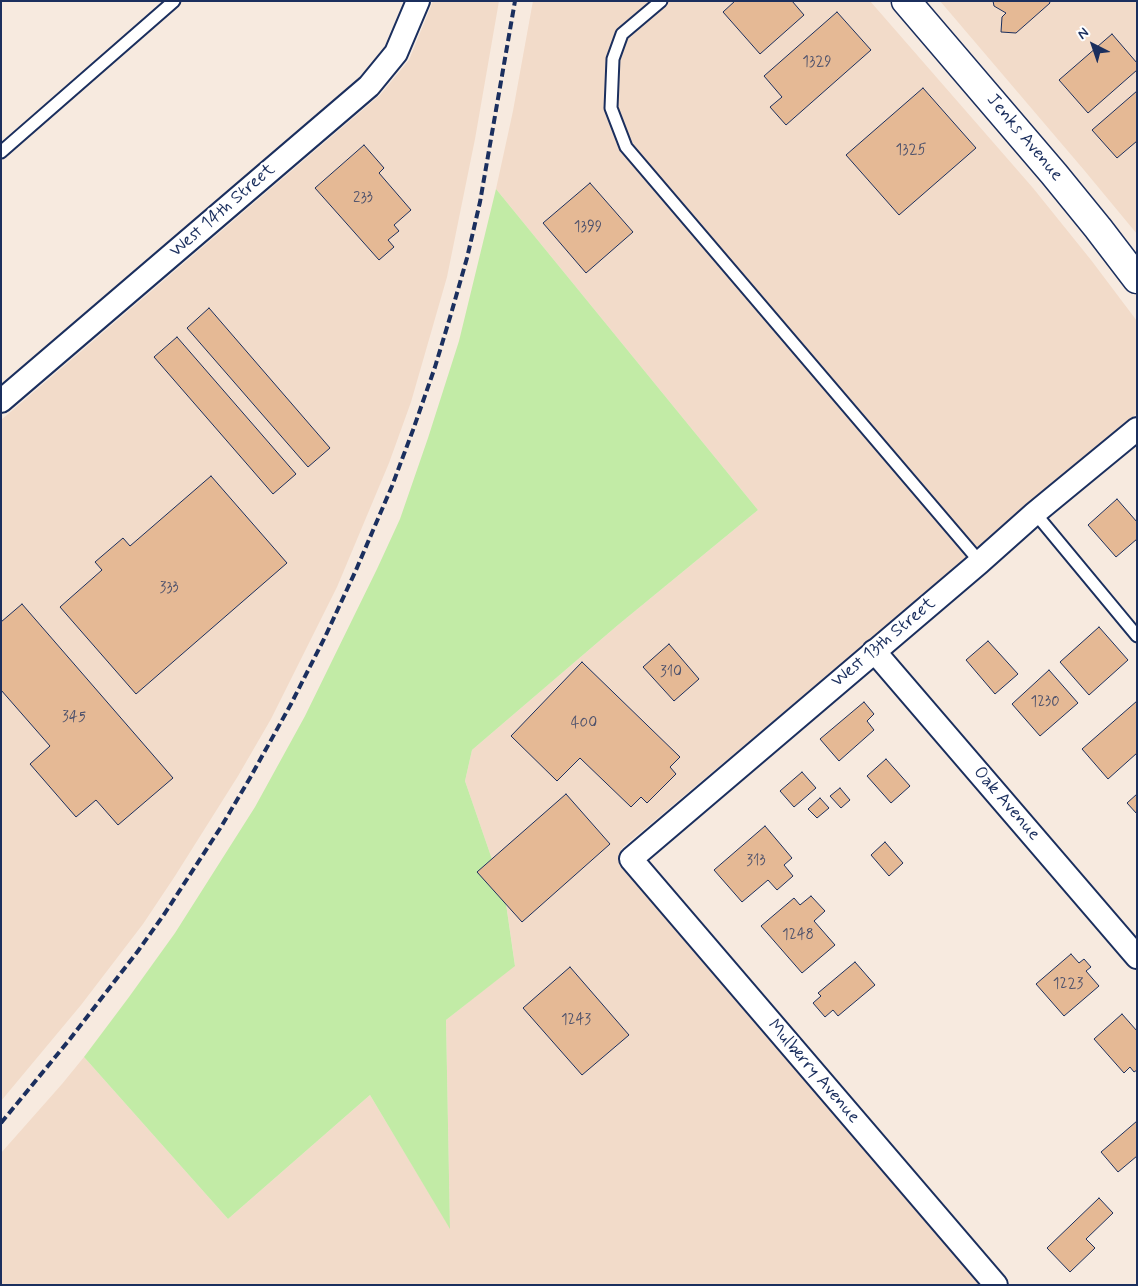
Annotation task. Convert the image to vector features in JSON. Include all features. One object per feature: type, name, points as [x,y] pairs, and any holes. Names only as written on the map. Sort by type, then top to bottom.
[{"type":"street","name":"West 14th Street","points":[[1,401],[369,86],[396,53],[418,1]]},
{"type":"street","name":"Jenks Avenue","points":[[906,1],[1050,168],[1137,279]]},
{"type":"street","name":"West 13th Street","points":[[631,858],[980,562],[1035,513],[1137,429]]},
{"type":"street","name":"Oak Avenue","points":[[874,651],[1137,957]]},
{"type":"street","name":"Mulberry Avenue","points":[[631,858],[996,1285]]},
{"type":"lane","points":[[1,152],[174,1]]},
{"type":"lane","points":[[661,1],[622,34],[613,59],[611,108],[626,146],[980,562]]},
{"type":"lane","points":[[1035,513],[1137,636]]},
{"type":"shaded area","points":[[433,1],[499,1],[475,139],[447,277],[411,402],[389,463],[337,587],[271,719],[238,776],[143,924],[81,1005],[1,1101],[1,420],[380,95],[409,60]]},
{"type":"shaded area","points":[[533,1],[870,1],[1033,188],[1137,321],[1137,413],[1082,462],[997,531],[623,847],[620,853],[620,862],[623,867],[983,1285],[1,1285],[1,1153],[84,1057],[228,1219],[370,1095],[450,1228],[446,1020],[515,965],[505,897],[465,781],[472,750],[618,625],[758,510],[496,189],[513,111]]},
{"type":"shaded area","points":[[940,1],[1137,1],[1137,234],[1084,170]]},
{"type":"green space","points":[[496,189],[758,510],[618,625],[472,750],[465,781],[505,897],[515,966],[446,1020],[450,1229],[370,1095],[228,1219],[84,1057],[175,933],[255,807],[305,716],[377,569],[400,519],[459,341]]},
{"type":"building","points":[[735,1],[792,1],[804,15],[760,54],[723,12]]},
{"type":"building","points":[[993,1],[1049,1],[1050,3],[1016,33],[1001,32],[1002,17],[1006,13],[994,6]]},
{"type":"building","points":[[837,12],[871,50],[786,125],[770,107],[782,97],[764,76]]},
{"type":"building","points":[[1112,34],[1137,63],[1137,70],[1088,113],[1059,80]]},
{"type":"building","points":[[923,88],[976,148],[899,215],[846,155]]},
{"type":"building","points":[[1137,91],[1137,141],[1117,158],[1092,130]]},
{"type":"building","points":[[364,145],[384,168],[379,173],[411,210],[394,225],[399,231],[388,240],[394,247],[379,260],[315,188]]},
{"type":"building","points":[[590,183],[633,232],[586,273],[543,223]]},
{"type":"building","points":[[209,308],[330,448],[308,467],[187,328]]},
{"type":"building","points":[[177,337],[296,474],[273,494],[154,357]]},
{"type":"building","points":[[211,476],[287,563],[136,694],[60,607],[102,570],[95,562],[123,538],[130,546]]},
{"type":"building","points":[[1117,499],[1137,522],[1137,539],[1116,557],[1088,525]]},
{"type":"building","points":[[22,604],[173,778],[118,825],[96,800],[76,817],[30,764],[50,746],[1,690],[1,622]]},
{"type":"building","points":[[1099,627],[1128,660],[1089,695],[1060,662]]},
{"type":"building","points":[[988,641],[1018,674],[995,694],[966,660]]},
{"type":"building","points":[[669,644],[699,679],[674,701],[643,667]]},
{"type":"building","points":[[582,662],[680,757],[670,767],[676,774],[647,803],[641,797],[631,807],[580,758],[557,781],[511,736]]},
{"type":"building","points":[[1049,670],[1078,703],[1040,736],[1012,704]]},
{"type":"building","points":[[1137,701],[1137,753],[1108,779],[1082,749]]},
{"type":"building","points":[[864,702],[874,714],[867,721],[874,730],[839,761],[820,739]]},
{"type":"building","points":[[886,759],[910,786],[891,803],[867,776]]},
{"type":"building","points":[[802,772],[816,788],[794,807],[780,791]]},
{"type":"building","points":[[840,788],[850,800],[841,808],[830,796]]},
{"type":"building","points":[[566,794],[610,844],[522,922],[477,872]]},
{"type":"building","points":[[1137,794],[1137,814],[1127,803]]},
{"type":"building","points":[[820,798],[829,808],[817,818],[808,809]]},
{"type":"building","points":[[765,826],[792,858],[784,865],[793,876],[777,890],[768,880],[742,902],[714,870]]},
{"type":"building","points":[[885,842],[903,863],[889,876],[871,855]]},
{"type":"building","points":[[811,896],[825,911],[814,921],[835,945],[802,973],[761,926],[794,898],[800,905]]},
{"type":"building","points":[[1071,954],[1079,963],[1084,959],[1091,967],[1086,971],[1099,986],[1064,1016],[1036,984]]},
{"type":"building","points":[[855,962],[875,985],[838,1016],[833,1010],[825,1017],[813,1003],[821,996],[818,993]]},
{"type":"building","points":[[570,967],[629,1035],[582,1075],[523,1008]]},
{"type":"building","points":[[1122,1014],[1137,1031],[1137,1070],[1134,1072],[1130,1067],[1124,1073],[1094,1039]]},
{"type":"building","points":[[1137,1121],[1137,1156],[1118,1172],[1101,1152]]},
{"type":"building","points":[[1099,1198],[1113,1213],[1086,1239],[1095,1248],[1070,1272],[1047,1248]]},
{"type":"railway","points":[[1,1123],[70,1039],[138,951],[221,827],[291,704],[356,570],[392,486],[413,430],[435,367],[467,258],[480,202],[515,1]]}]
